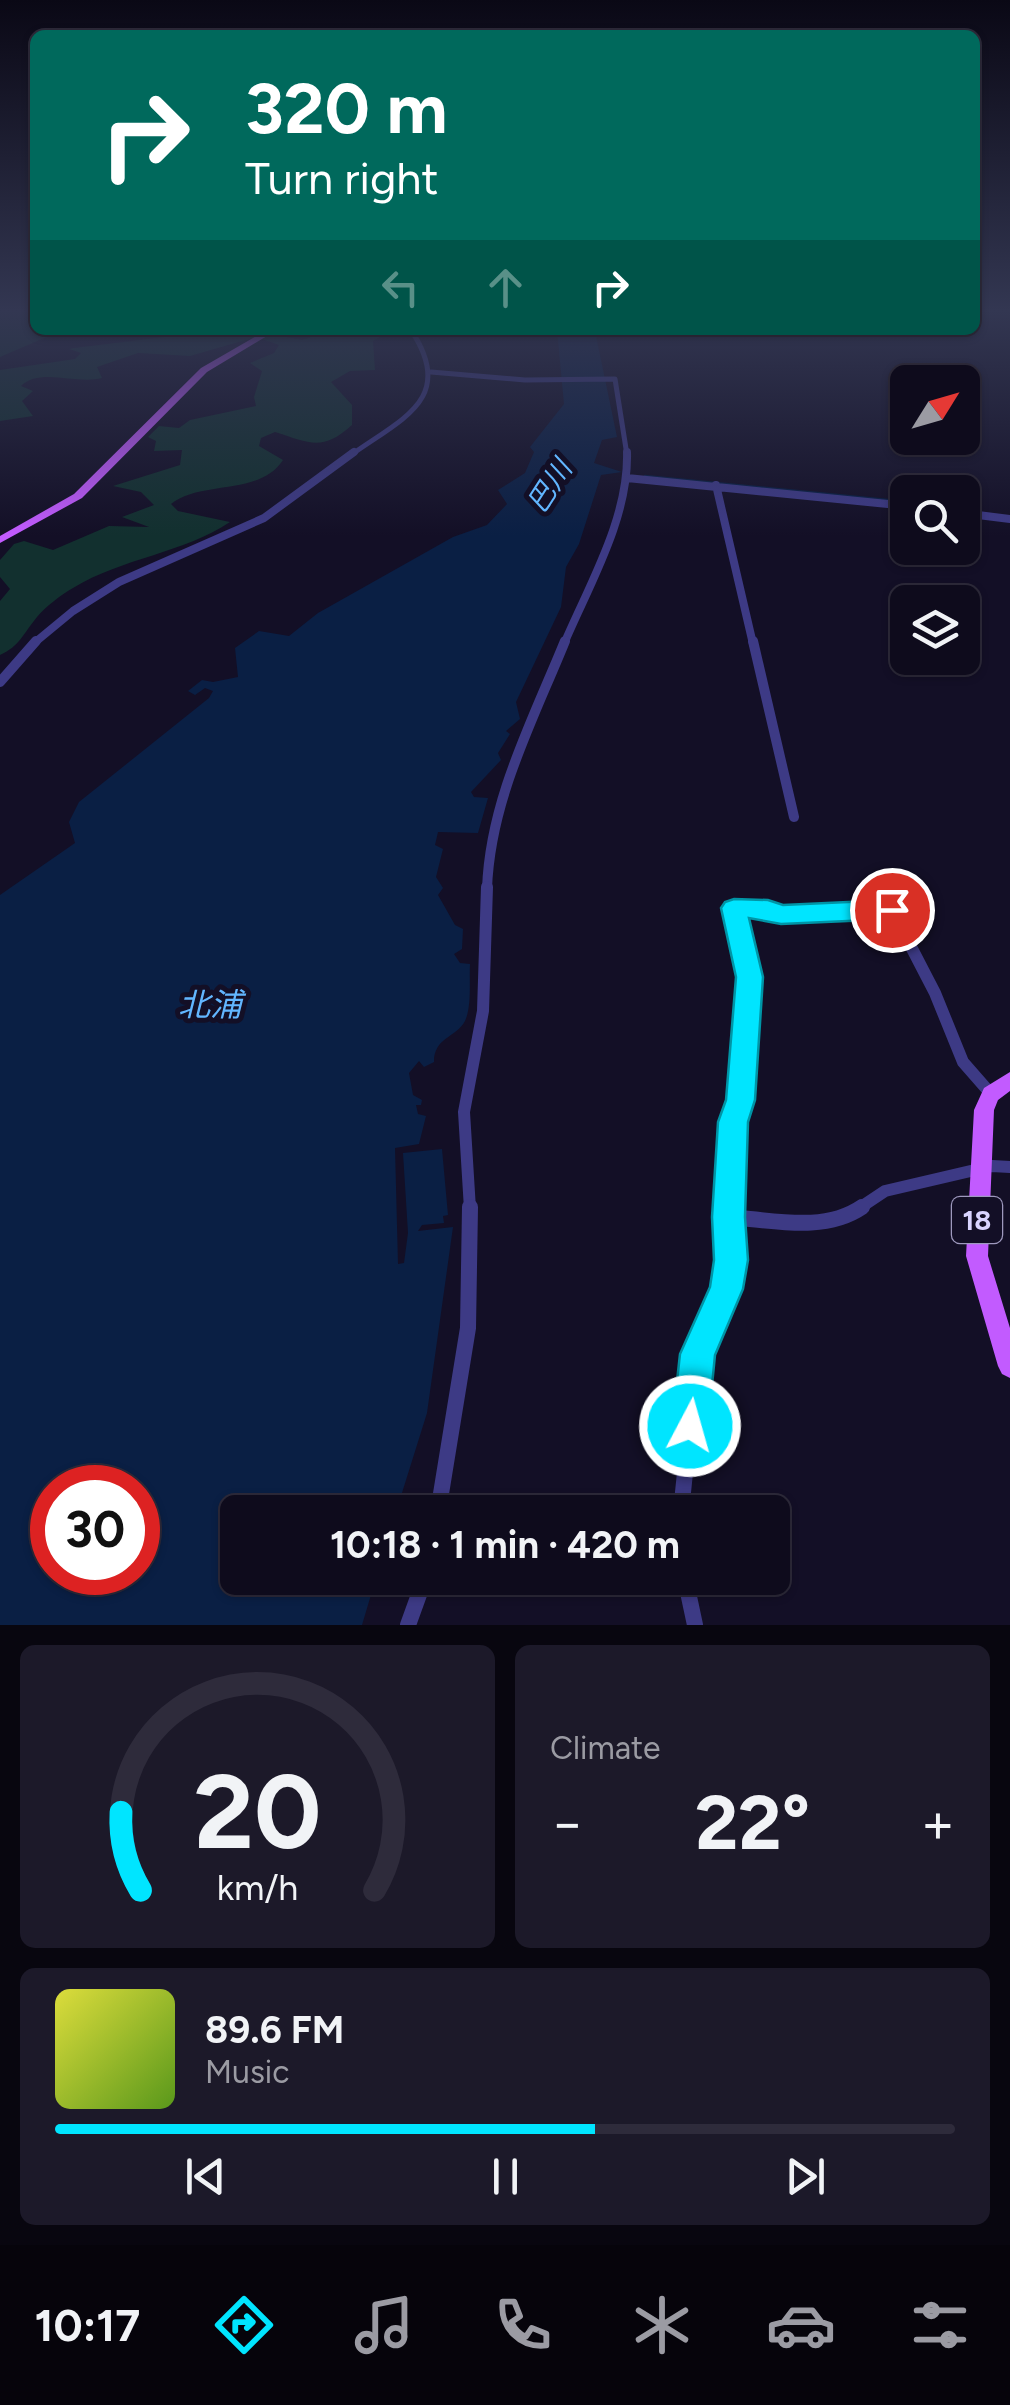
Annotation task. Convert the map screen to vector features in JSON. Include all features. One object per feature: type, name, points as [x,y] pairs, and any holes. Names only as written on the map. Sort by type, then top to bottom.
[{"type":"main road","points":[[0,540],[78,496],[189,385]]},
{"type":"main road","points":[[991,1094],[1010,1080]]},
{"type":"main road","name":"18","points":[[991,1094],[984,1110],[978,1256],[1010,1366]]},
{"type":"street","points":[[0,682],[40,636],[116,585],[164,559],[217,541],[274,513],[318,476],[402,420],[420,402],[426,385]]},
{"type":"street","points":[[441,1495],[468,1328],[472,1217],[464,1112],[483,1011],[488,853],[505,785],[616,521],[628,475],[627,440],[613,385]]},
{"type":"street","points":[[628,475],[890,504]]},
{"type":"street","points":[[716,485],[794,817]]},
{"type":"street","points":[[980,516],[1010,519]]},
{"type":"street","points":[[684,1495],[697,1354],[729,1274],[733,1122],[741,1100],[750,977],[734,908],[768,909],[781,914],[893,910],[934,992],[958,1052],[978,1085],[991,1094]]},
{"type":"street","points":[[728,1217],[824,1224],[847,1217],[885,1192],[980,1168],[1010,1167]]},
{"type":"street","points":[[408,1625],[419,1595]]},
{"type":"street","points":[[688,1595],[694,1625]]},
{"type":"green space","points":[[0,385],[23,385],[33,391],[22,401],[33,416],[0,421]]},
{"type":"green space","points":[[258,385],[334,385],[352,405],[352,425],[324,442],[307,442],[275,432],[261,438],[259,446],[283,460],[273,471],[260,479],[198,492],[171,504],[178,511],[230,522],[193,541],[112,569],[73,588],[44,609],[17,644],[0,655],[0,601],[10,589],[0,577],[0,560],[14,544],[24,541],[53,550],[109,526],[149,527],[122,517],[154,505],[141,492],[113,486],[180,465],[182,450],[154,451],[156,441],[148,437],[159,426],[179,428],[190,420],[256,406]]},
{"type":"water","name":"北浦","points":[[562,385],[606,385],[617,437],[602,440],[594,463],[622,472],[601,475],[579,544],[566,567],[561,607],[516,702],[520,719],[506,731],[510,734],[498,753],[501,760],[471,792],[474,797],[488,798],[478,833],[438,832],[435,845],[443,849],[436,877],[443,888],[438,895],[455,925],[463,929],[462,949],[454,954],[460,963],[470,964],[470,993],[461,1027],[441,1043],[434,1062],[424,1067],[419,1061],[409,1073],[413,1095],[422,1100],[421,1105],[416,1105],[418,1114],[426,1116],[419,1144],[395,1148],[398,1264],[404,1263],[408,1233],[403,1153],[442,1149],[448,1215],[443,1216],[444,1223],[422,1225],[418,1231],[453,1227],[427,1413],[401,1495],[220,1495],[220,1595],[371,1595],[362,1625],[0,1625],[0,895],[75,843],[69,822],[79,802],[213,691],[205,688],[195,695],[188,691],[202,680],[238,677],[235,648],[259,631],[289,636],[318,613],[453,537],[487,525],[507,504],[498,490],[525,473],[534,452],[530,447],[564,404]]},
{"type":"waterway","points":[[645,476],[890,500]]},
{"type":"route","points":[[690,1426],[697,1354],[726,1289],[731,1260],[728,1217],[733,1122],[741,1100],[750,977],[734,908],[768,909],[781,914],[892,910]]},
{"type":"water label","name":"巴川","points":[[549,486]]}]
